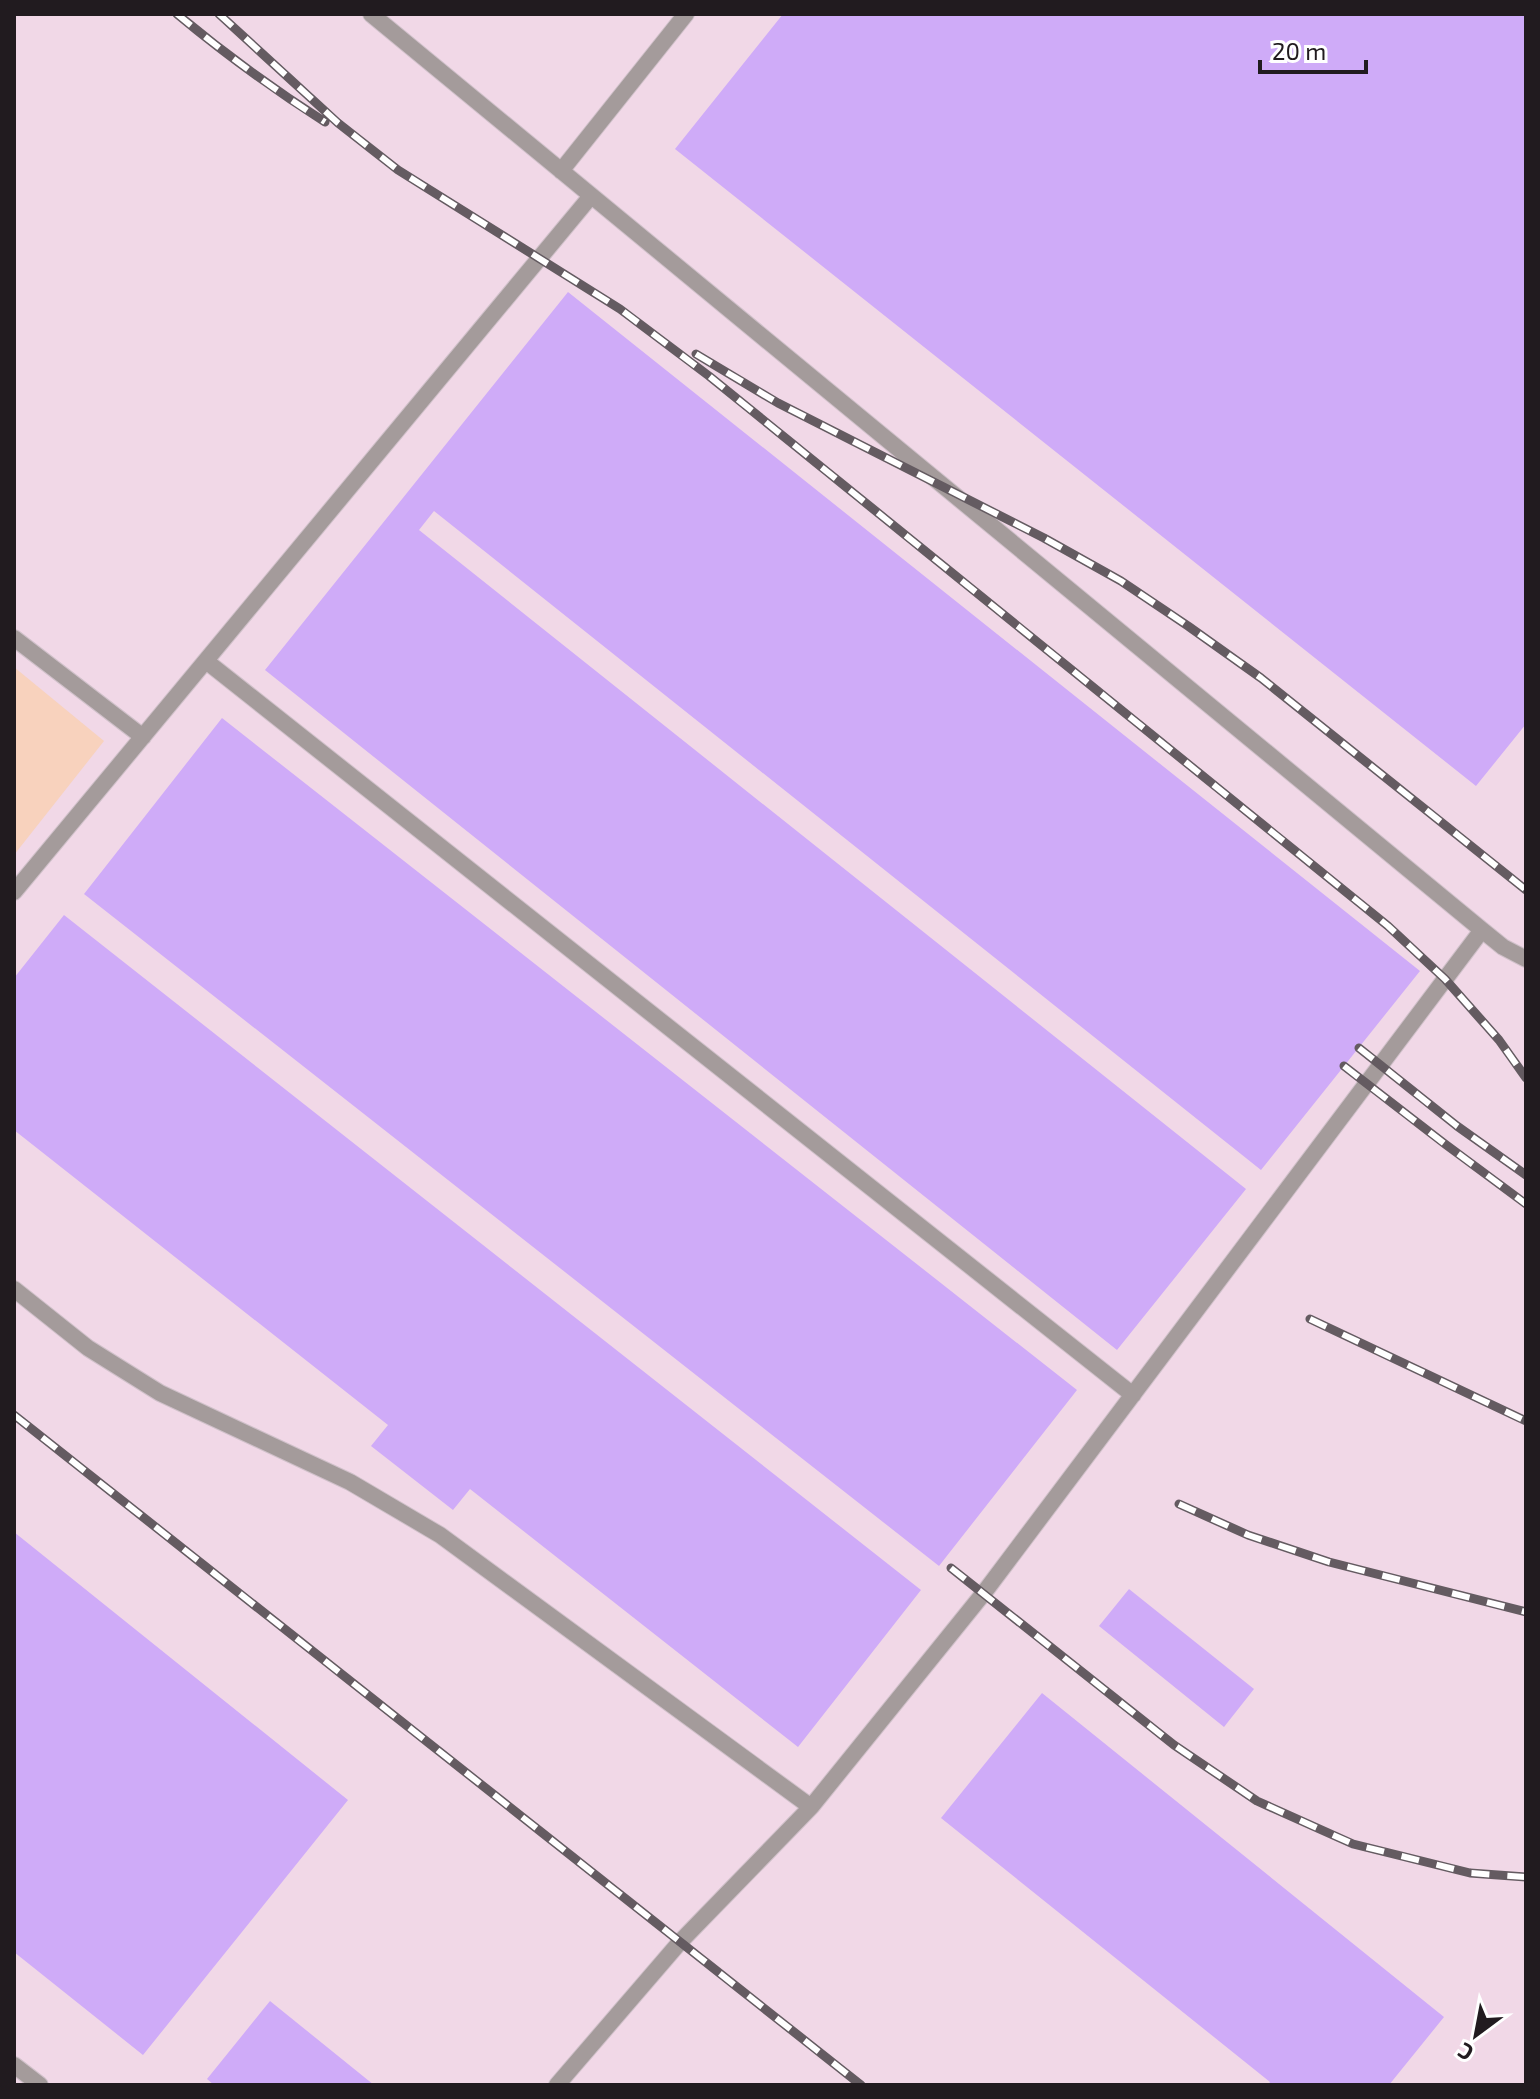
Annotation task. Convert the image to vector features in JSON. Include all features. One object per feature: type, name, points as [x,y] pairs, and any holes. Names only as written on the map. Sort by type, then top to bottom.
[{"type":"lane","points":[[371,14],[1482,930],[1503,947],[1526,959]]},
{"type":"lane","points":[[561,171],[686,14]]},
{"type":"lane","points":[[14,892],[591,196]]},
{"type":"lane","points":[[14,638],[143,737]]},
{"type":"lane","points":[[206,661],[1133,1395]]},
{"type":"lane","points":[[557,2085],[680,1942],[811,1807],[983,1594],[1482,930]]},
{"type":"lane","points":[[14,1289],[88,1348],[160,1393],[350,1482],[440,1535],[811,1807]]},
{"type":"lane","points":[[14,2065],[40,2085]]},
{"type":"shaded area","points":[[14,14],[1526,14],[1526,2085],[14,2085]]},
{"type":"shaded area","points":[[14,667],[104,741],[14,855]]},
{"type":"building","points":[[783,14],[1526,14],[1526,724],[1476,786],[675,149]]},
{"type":"building","points":[[568,292],[1420,971],[1261,1170],[434,511],[419,530],[1246,1189],[1117,1350],[265,670]]},
{"type":"building","points":[[222,718],[1077,1390],[939,1566],[84,894]]},
{"type":"building","points":[[64,915],[921,1590],[798,1747],[470,1489],[453,1510],[371,1446],[388,1425],[14,1130],[14,978]]},
{"type":"building","points":[[14,1532],[348,1800],[143,2055],[14,1952]]},
{"type":"building","points":[[1129,1589],[1254,1689],[1224,1727],[1099,1626]]},
{"type":"building","points":[[1042,1693],[1444,2017],[1389,2085],[1268,2085],[1270,2082],[941,1818]]},
{"type":"building","points":[[270,2001],[374,2085],[214,2085],[207,2079]]},
{"type":"railway","points":[[177,14],[249,70],[325,122]]},
{"type":"railway","points":[[219,14],[338,123],[398,170],[620,309],[709,376],[1388,926],[1445,979],[1499,1040],[1526,1078]]},
{"type":"railway","points":[[696,354],[778,403],[1044,538],[1121,581],[1261,678],[1526,890]]},
{"type":"railway","points":[[1359,1048],[1457,1126],[1526,1175]]},
{"type":"railway","points":[[1344,1066],[1526,1204]]},
{"type":"railway","points":[[1310,1319],[1526,1421]]},
{"type":"railway","points":[[14,1415],[861,2085]]},
{"type":"railway","points":[[1179,1504],[1248,1535],[1329,1562],[1526,1612]]},
{"type":"railway","points":[[951,1568],[1174,1745],[1257,1801],[1353,1844],[1470,1873],[1526,1877]]}]
